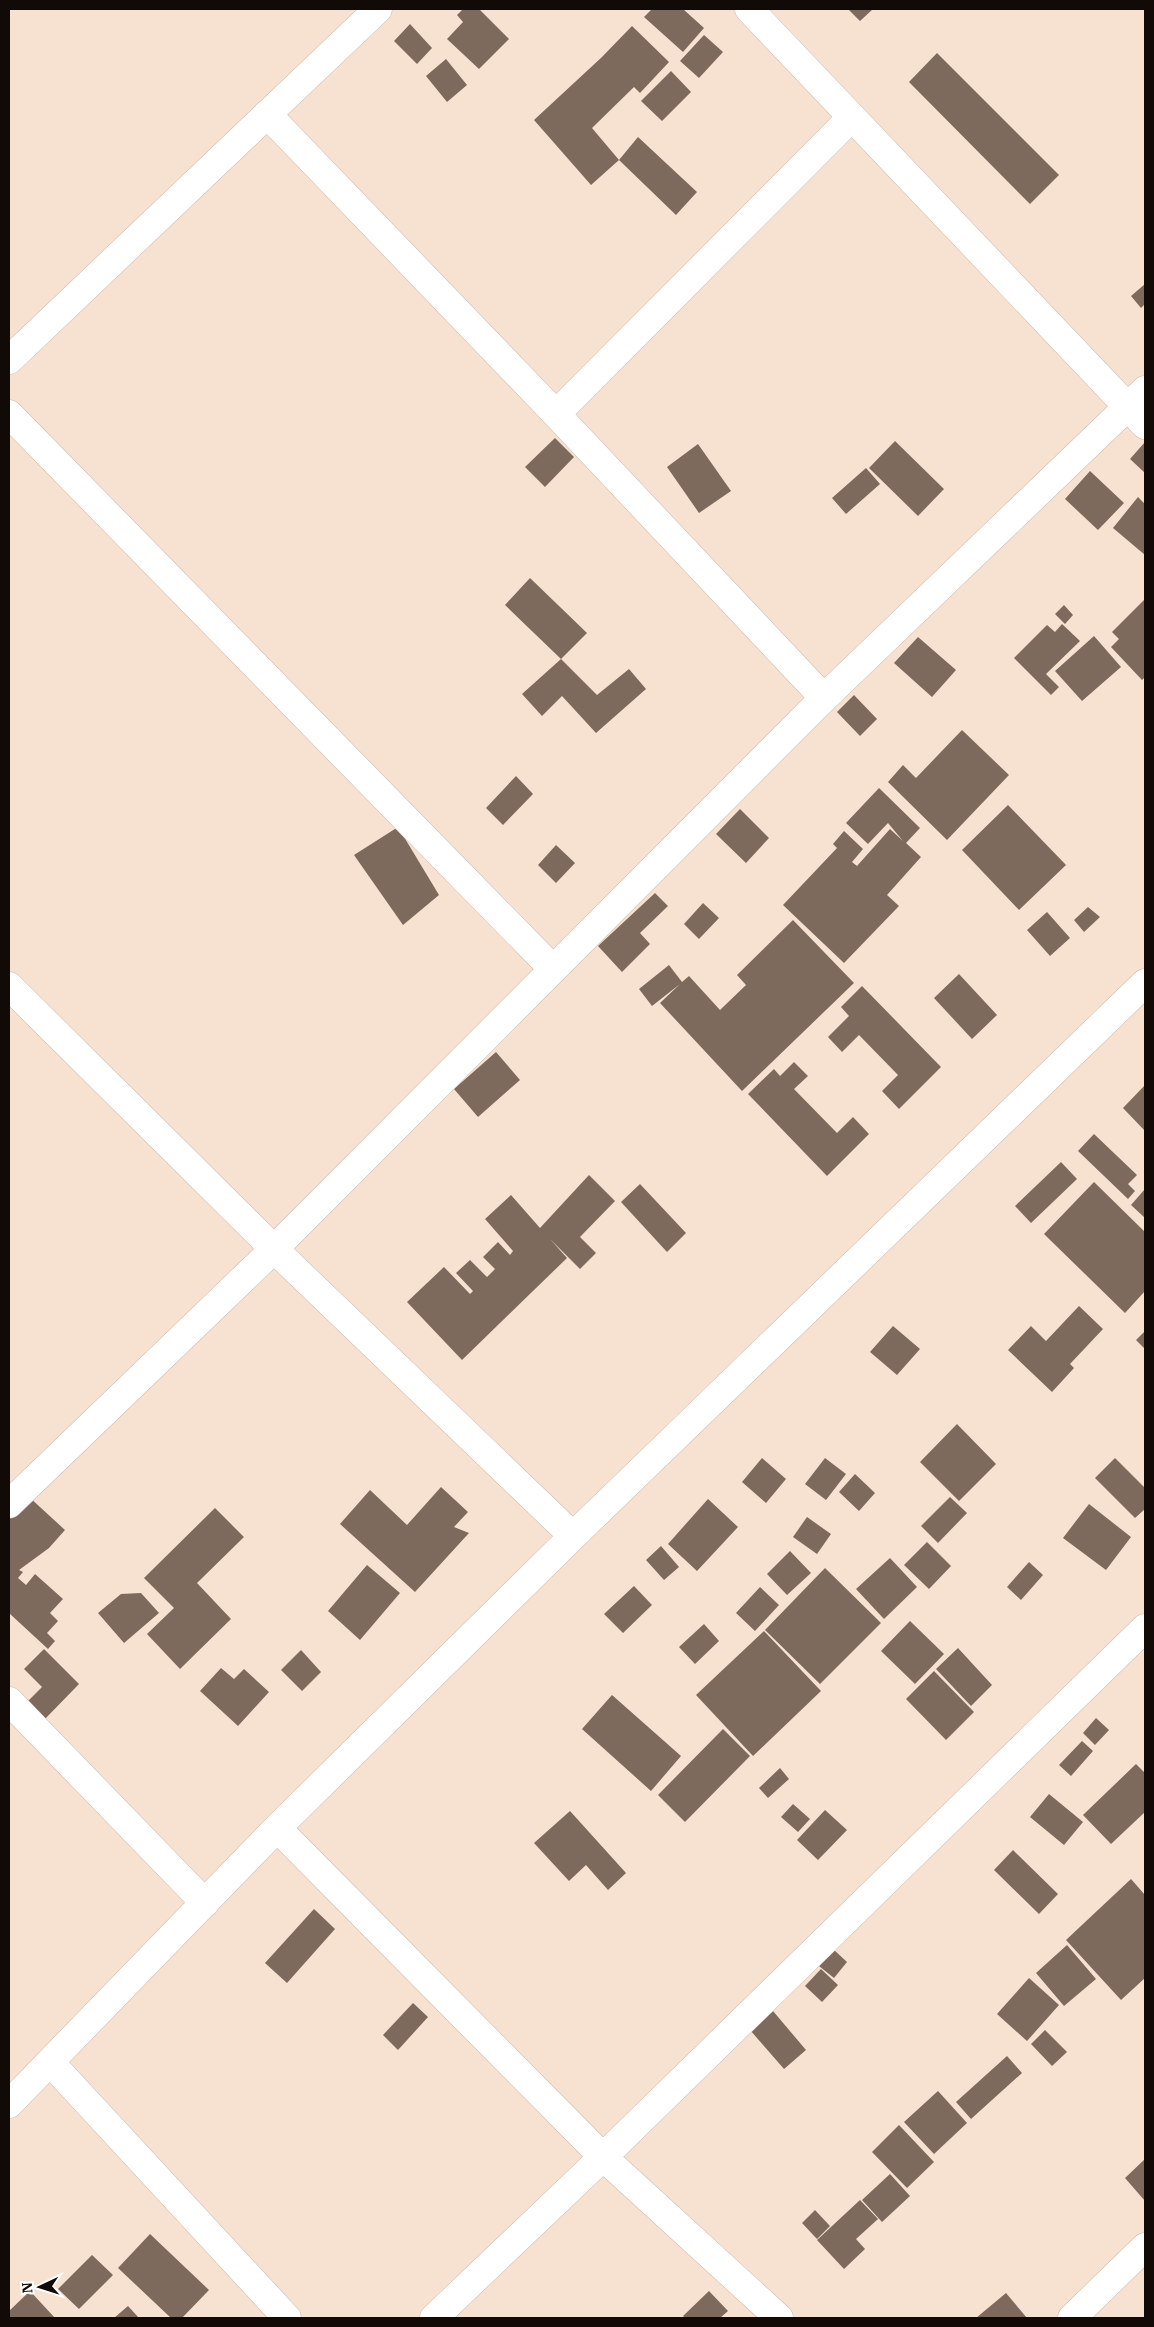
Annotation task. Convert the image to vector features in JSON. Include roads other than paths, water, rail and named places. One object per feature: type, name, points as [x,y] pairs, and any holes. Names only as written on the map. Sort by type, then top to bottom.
[{"type":"street","points":[[9,360],[378,9]]},
{"type":"street","points":[[9,1504],[274,1249],[552,968],[824,698],[1139,408],[852,117],[749,9]]},
{"type":"street","points":[[267,114],[556,414],[824,698]]},
{"type":"street","points":[[556,414],[852,117]]},
{"type":"street","points":[[9,414],[552,968]]},
{"type":"street","points":[[9,2104],[277,1828],[574,1536],[1145,983]]},
{"type":"street","points":[[9,986],[274,1249],[574,1536]]},
{"type":"street","points":[[434,2318],[603,2157],[1145,1628]]},
{"type":"street","points":[[9,1700],[205,1903]]},
{"type":"street","points":[[277,1828],[603,2157],[779,2318]]},
{"type":"street","points":[[50,2062],[287,2318]]},
{"type":"street","points":[[1072,2318],[1145,2247]]}]
